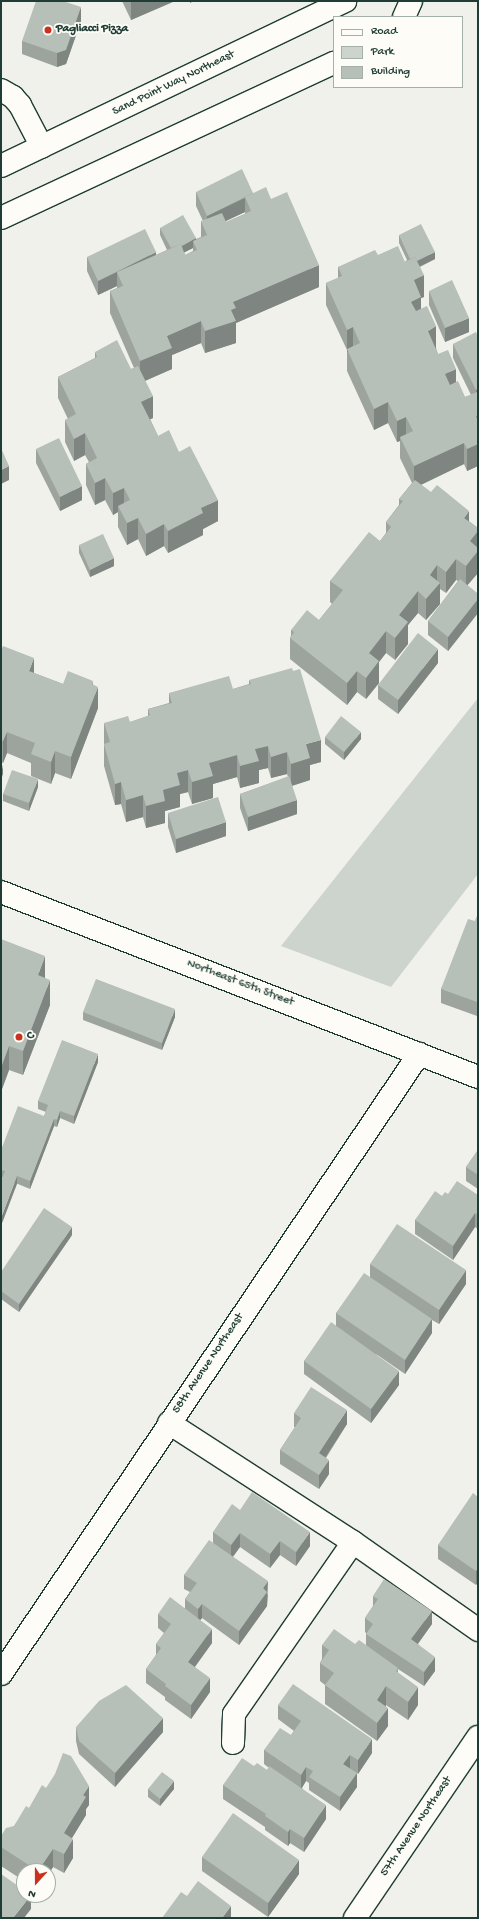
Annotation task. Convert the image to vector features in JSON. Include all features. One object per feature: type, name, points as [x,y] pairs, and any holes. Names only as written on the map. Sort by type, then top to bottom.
[{"type":"main road","name":"Sand Point Way Northeast","points":[[1,166],[346,1]]},
{"type":"main road","points":[[404,16],[411,1]]},
{"type":"main road","points":[[1,218],[333,63]]},
{"type":"main road","points":[[1,90],[13,97],[20,105],[42,147]]},
{"type":"main road","name":"Northeast 65th Street","points":[[1,892],[478,1076]]},
{"type":"main road","name":"58th Avenue Northeast","points":[[1,1674],[419,1054]]},
{"type":"main road","points":[[169,1423],[353,1542],[478,1630]]},
{"type":"main road","points":[[233,1743],[234,1714],[353,1542]]},
{"type":"main road","name":"57th Avenue Northeast","points":[[355,1918],[478,1737]]},
{"type":"green space","points":[[478,698],[478,874],[391,987],[281,946]]},
{"type":"building","points":[[36,1],[63,1],[81,7],[66,50],[57,53],[22,41]]},
{"type":"building","points":[[242,169],[253,193],[207,216],[196,192]]},
{"type":"building","points":[[266,187],[271,199],[287,192],[319,265],[233,302],[236,308],[231,310],[236,321],[205,331],[201,321],[167,336],[172,348],[140,361],[110,291],[123,286],[117,272],[181,244],[185,255],[197,250],[193,241],[207,235],[201,221],[222,213],[226,222],[251,211],[245,197]]},
{"type":"building","points":[[183,215],[196,238],[182,246],[181,244],[171,248],[160,228]]},
{"type":"building","points":[[421,224],[435,252],[417,261],[415,257],[410,259],[399,235]]},
{"type":"building","points":[[145,229],[156,252],[98,281],[87,257]]},
{"type":"building","points":[[398,246],[405,262],[415,257],[424,275],[414,280],[421,297],[411,302],[416,311],[427,306],[436,326],[428,331],[438,354],[448,350],[456,369],[445,374],[450,385],[458,381],[465,397],[477,392],[478,394],[478,415],[476,416],[478,421],[478,444],[467,449],[464,443],[414,466],[400,437],[413,431],[406,417],[397,421],[388,402],[374,409],[347,349],[360,343],[353,327],[347,330],[326,283],[342,276],[338,267],[375,250],[378,255]]},
{"type":"building","points":[[452,280],[469,318],[445,328],[429,291]]},
{"type":"building","points":[[476,332],[478,337],[478,389],[476,390],[453,344]]},
{"type":"building","points":[[117,340],[131,369],[138,366],[153,396],[141,402],[158,436],[169,430],[179,452],[190,446],[218,500],[201,508],[203,513],[168,531],[164,524],[146,534],[138,518],[127,523],[118,506],[130,500],[124,488],[113,493],[105,478],[95,483],[86,464],[97,458],[85,433],[74,439],[65,420],[76,414],[58,377],[97,357],[95,352]]},
{"type":"building","points":[[59,438],[82,486],[60,497],[36,449]]},
{"type":"building","points":[[1,448],[9,466],[1,470]]},
{"type":"building","points":[[415,480],[431,492],[437,485],[469,511],[464,518],[478,528],[478,531],[470,541],[478,548],[478,551],[466,566],[456,559],[446,572],[437,565],[430,575],[440,583],[426,599],[418,591],[399,615],[408,622],[395,638],[386,631],[369,653],[379,661],[366,678],[357,671],[347,683],[290,638],[294,632],[291,630],[307,610],[319,620],[343,590],[330,581],[369,532],[380,541],[391,527],[386,522],[403,501],[399,499]]},
{"type":"building","points":[[103,534],[114,558],[90,570],[79,545]]},
{"type":"building","points":[[460,579],[478,594],[478,599],[448,637],[428,621]]},
{"type":"building","points":[[418,633],[438,649],[398,700],[378,685]]},
{"type":"building","points":[[3,646],[34,658],[29,671],[63,684],[68,671],[93,681],[92,684],[98,687],[71,757],[55,751],[51,762],[31,754],[35,743],[7,732],[3,741],[1,741],[1,651]]},
{"type":"building","points":[[292,668],[293,671],[300,669],[321,740],[306,744],[310,758],[291,764],[287,752],[271,757],[268,746],[255,749],[259,761],[240,766],[237,755],[209,763],[213,776],[192,782],[188,770],[177,773],[180,785],[163,790],[165,801],[146,806],[143,795],[126,800],[121,782],[115,784],[104,744],[110,742],[104,723],[128,716],[130,722],[150,715],[148,709],[172,703],[169,693],[229,676],[233,689],[251,684],[249,680]]},
{"type":"building","points":[[341,716],[361,732],[344,752],[325,737]]},
{"type":"building","points":[[12,770],[38,779],[29,803],[3,794]]},
{"type":"building","points":[[289,776],[297,800],[248,817],[240,794]]},
{"type":"building","points":[[218,797],[226,822],[176,839],[168,813]]},
{"type":"building","points":[[478,914],[477,1002],[441,989],[468,919],[475,921]]},
{"type":"building","name":"C","points":[[1,939],[45,956],[38,975],[50,980],[23,1051],[9,1046],[2,1065],[1,1064]]},
{"type":"building","points":[[96,979],[175,1009],[162,1043],[83,1012]]},
{"type":"building","points":[[62,1040],[98,1054],[74,1116],[60,1111],[57,1120],[54,1119],[30,1181],[17,1176],[1,1218],[1,1181],[5,1171],[1,1170],[1,1150],[18,1106],[44,1116],[48,1105],[38,1101]]},
{"type":"building","points":[[478,1150],[478,1175],[466,1167]]},
{"type":"building","points":[[457,1181],[478,1195],[478,1215],[475,1213],[453,1246],[415,1220],[435,1191],[442,1196],[445,1192],[448,1194]]},
{"type":"building","points":[[44,1208],[72,1227],[19,1304],[1,1291],[1,1272]]},
{"type":"building","points":[[397,1224],[466,1270],[439,1310],[370,1264]]},
{"type":"building","points":[[364,1273],[432,1319],[405,1360],[336,1313]]},
{"type":"building","points":[[331,1322],[399,1371],[371,1409],[304,1361]]},
{"type":"building","points":[[311,1387],[347,1410],[319,1453],[329,1460],[319,1475],[280,1450],[301,1418],[294,1413]]},
{"type":"building","points":[[252,1492],[310,1532],[296,1552],[280,1541],[270,1554],[240,1533],[231,1545],[213,1532],[232,1504],[240,1510]]},
{"type":"building","points":[[473,1493],[478,1497],[478,1568],[476,1571],[438,1545]]},
{"type":"building","points":[[209,1540],[268,1581],[263,1588],[267,1592],[239,1631],[202,1604],[198,1609],[185,1599],[197,1583],[184,1575]]},
{"type":"building","points":[[384,1579],[432,1611],[411,1639],[435,1657],[424,1672],[366,1634],[373,1624],[365,1618],[378,1599],[373,1596]]},
{"type":"building","points":[[170,1597],[212,1629],[188,1662],[210,1678],[191,1705],[165,1686],[166,1684],[146,1669],[161,1648],[156,1644],[171,1624],[158,1614]]},
{"type":"building","points":[[334,1629],[355,1644],[359,1640],[398,1668],[396,1671],[418,1687],[408,1702],[386,1686],[377,1700],[388,1708],[377,1723],[325,1685],[334,1673],[320,1663],[329,1650],[322,1645]]},
{"type":"building","points":[[293,1684],[372,1739],[358,1760],[350,1755],[343,1764],[357,1773],[340,1797],[309,1777],[313,1771],[306,1767],[301,1775],[264,1750],[280,1728],[291,1735],[301,1721],[278,1705]]},
{"type":"building","points":[[126,1685],[163,1718],[115,1773],[79,1741],[76,1727],[99,1701]]},
{"type":"building","points":[[63,1753],[71,1756],[89,1786],[83,1795],[86,1797],[64,1833],[73,1839],[64,1854],[53,1849],[43,1863],[26,1863],[1,1847],[1,1836],[6,1828],[14,1826],[26,1806],[29,1808],[42,1785],[46,1788],[55,1774]]},
{"type":"building","points":[[242,1758],[254,1766],[257,1763],[267,1770],[269,1766],[326,1805],[304,1838],[290,1829],[288,1832],[265,1816],[266,1814],[223,1785]]},
{"type":"building","points":[[162,1772],[174,1781],[160,1799],[148,1789]]},
{"type":"building","points":[[233,1813],[299,1860],[268,1903],[202,1857]]},
{"type":"building","points":[[1,1874],[16,1884],[16,1903],[25,1903],[13,1918],[1,1918]]},
{"type":"building","points":[[198,1881],[231,1906],[222,1918],[162,1918],[181,1892],[187,1896]]},
{"type":"place","name":"Pagliacci Pizza","points":[[48,30]]},
{"type":"place","name":"C","points":[[19,1037]]}]
